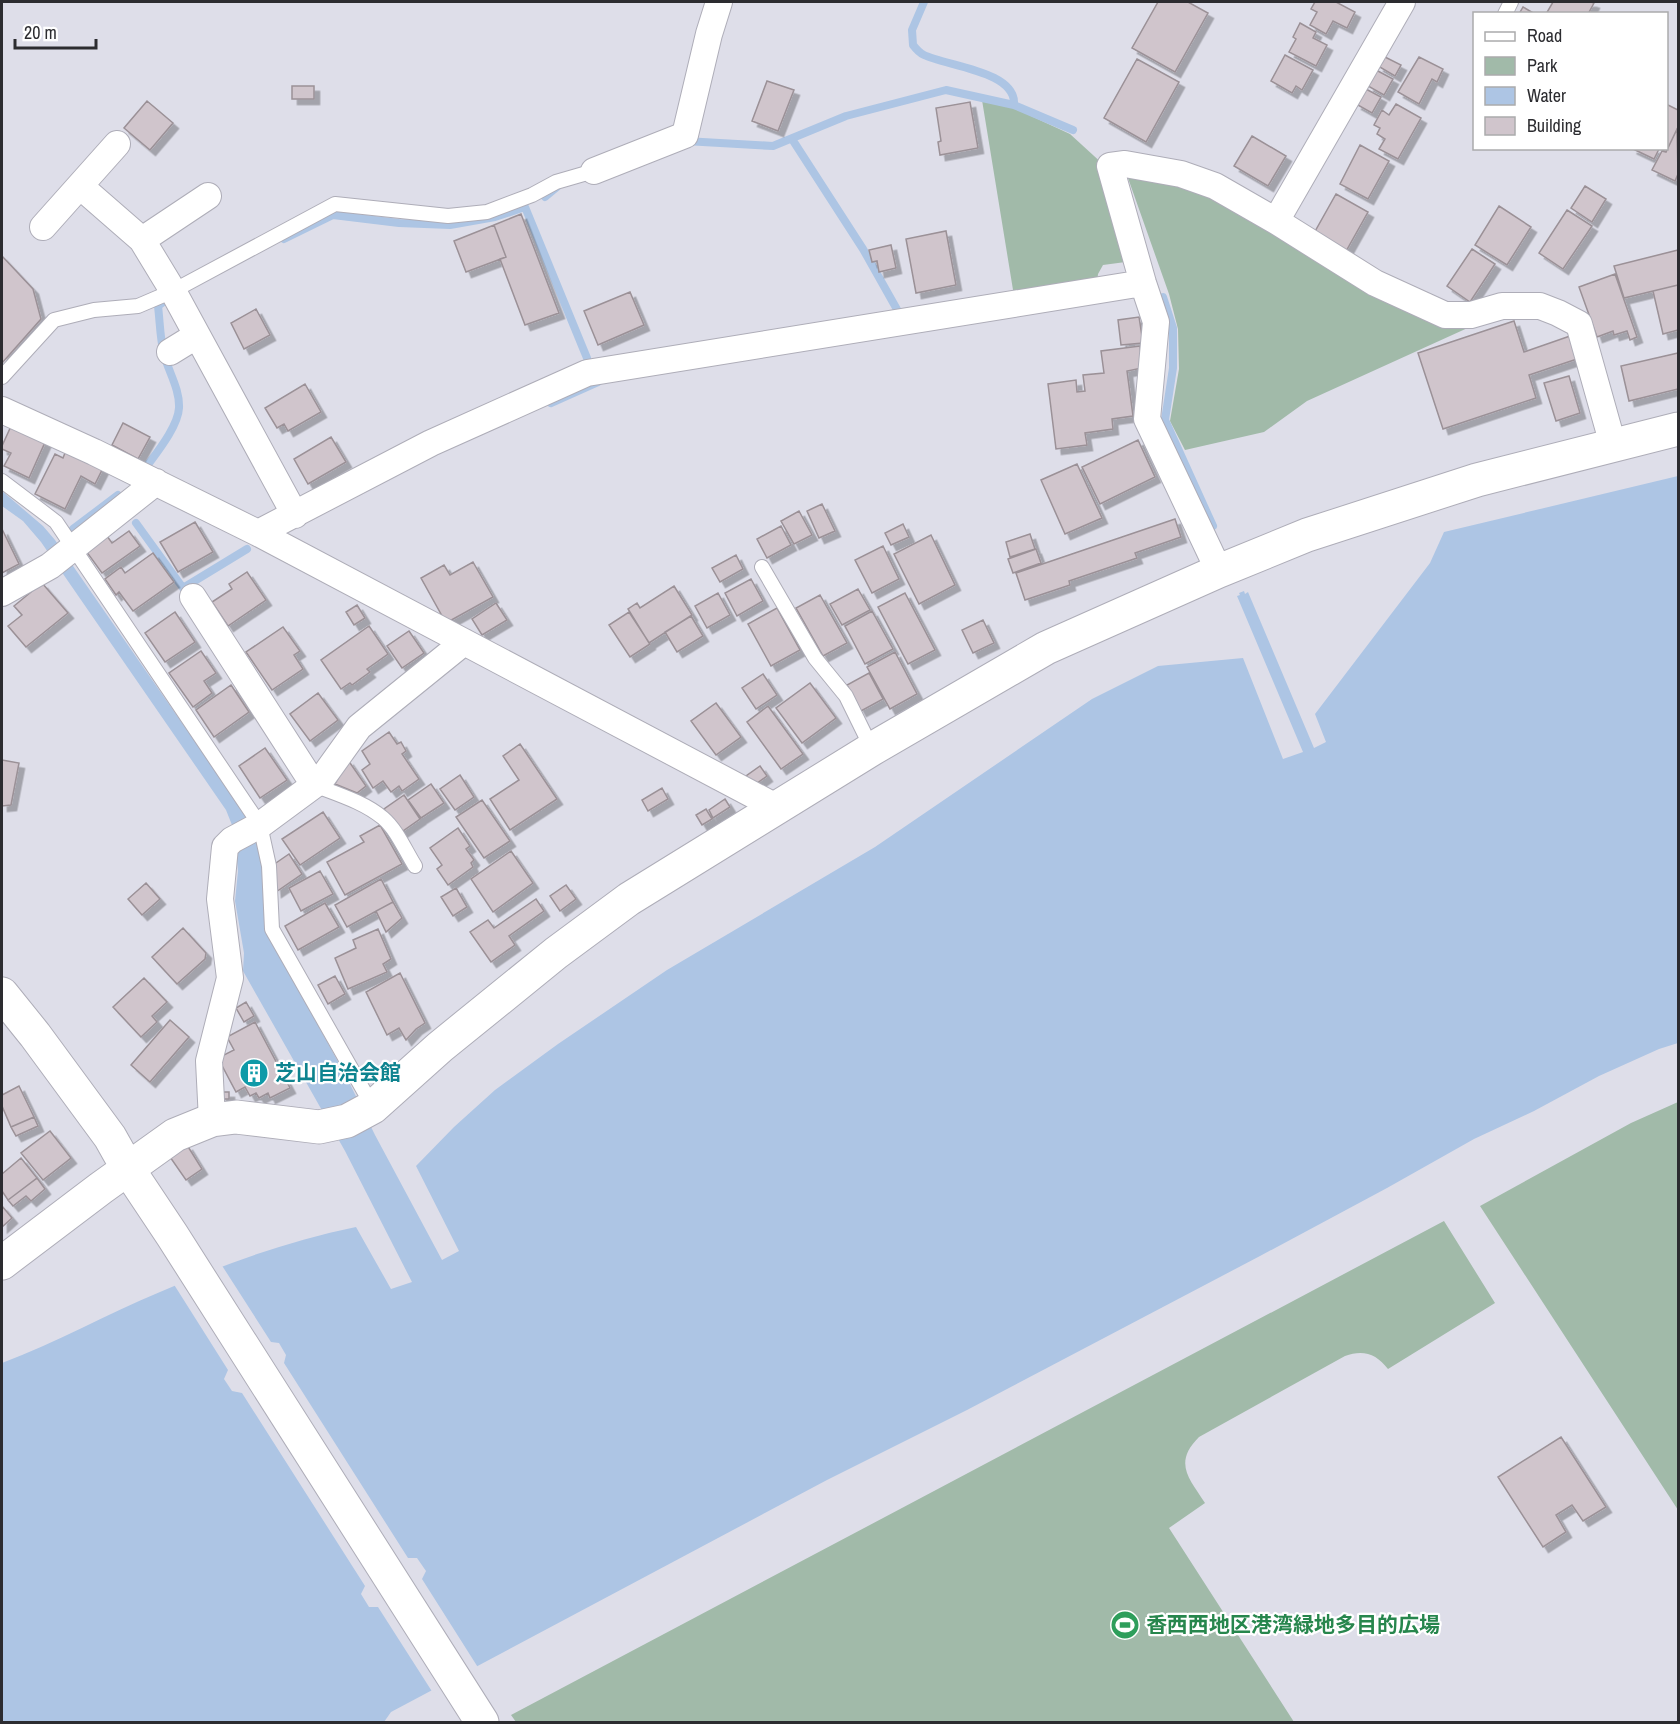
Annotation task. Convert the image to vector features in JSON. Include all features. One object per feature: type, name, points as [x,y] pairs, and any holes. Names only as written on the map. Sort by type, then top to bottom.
[{"type":"street","points":[[594,171],[685,135],[719,2]]},
{"type":"street","points":[[1276,221],[1402,2]]},
{"type":"street","points":[[43,228],[117,144]]},
{"type":"street","points":[[1219,571],[1147,419],[1156,322],[1110,166],[1125,164],[1181,174],[1215,186],[1375,283],[1445,315],[1471,315],[1502,306],[1540,306],[1579,324],[1613,445]]},
{"type":"street","points":[[80,186],[142,240],[173,291],[295,515]]},
{"type":"street","points":[[142,240],[208,196]]},
{"type":"street","points":[[258,532],[295,515],[431,442],[587,373],[1143,283]]},
{"type":"street","points":[[170,352],[196,336]]},
{"type":"street","points":[[2,410],[258,532],[778,808]]},
{"type":"street","points":[[2,1263],[176,1136],[212,1120],[236,1117],[319,1127],[347,1121],[373,1107],[440,1047],[556,953],[610,913],[690,860],[872,749],[1046,648],[1219,571],[1307,535],[1477,480],[1678,429]]},
{"type":"street","points":[[2,593],[50,566],[75,548],[156,482]]},
{"type":"street","points":[[193,597],[314,785]]},
{"type":"street","points":[[212,1120],[209,1061],[231,978],[220,899],[225,847],[232,840],[260,825],[321,780],[359,727],[464,642]]},
{"type":"street","points":[[2,994],[110,1137],[128,1169],[172,1234],[482,1722]]},
{"type":"lane","points":[[2,377],[54,320],[94,310],[138,306],[173,291],[335,204],[448,216],[487,212],[556,183],[594,171]]},
{"type":"lane","points":[[2,482],[56,522],[260,825],[269,866],[272,929],[373,1107]]},
{"type":"lane","points":[[762,567],[815,658],[846,696],[872,749]]},
{"type":"lane","points":[[314,785],[363,805],[383,819],[398,837],[415,866]]},
{"type":"green space","points":[[982,100],[1005,104],[1070,134],[1105,166],[1133,261],[1103,265],[1098,274],[1097,283],[1014,296]]},
{"type":"green space","points":[[1140,176],[1212,193],[1472,326],[1307,401],[1264,432],[1185,450],[1170,421],[1179,369],[1178,329],[1169,294],[1128,178]]},
{"type":"green space","points":[[1678,1102],[1678,1510],[1480,1206],[1631,1123]]},
{"type":"green space","points":[[1444,1221],[1495,1303],[1388,1369],[1369,1354],[1358,1353],[1345,1356],[1199,1437],[1187,1455],[1185,1463],[1189,1478],[1205,1503],[1169,1528],[1294,1722],[516,1722],[511,1715]]},
{"type":"water","points":[[1678,476],[1678,1043],[1599,1076],[1534,1111],[1474,1139],[1260,1256],[967,1410],[827,1480],[391,1712],[384,1722],[2,1722],[2,1363],[208,1272],[281,1246],[356,1227],[391,1289],[412,1282],[345,1151],[243,971],[244,953],[235,901],[238,871],[234,830],[226,810],[41,542],[23,521],[2,506],[2,491],[43,526],[55,540],[248,818],[257,839],[263,865],[270,937],[442,1260],[459,1251],[416,1166],[495,1090],[667,970],[875,847],[1092,699],[1158,666],[1243,658],[1283,759],[1303,752],[1237,596],[1240,595],[1239,593],[1248,592],[1314,748],[1326,742],[1315,714],[1430,563],[1444,532]]},
{"type":"pier","points":[[221,1264],[271,1342],[279,1343],[286,1355],[284,1363],[408,1558],[417,1558],[426,1571],[422,1579],[479,1669],[433,1693],[378,1607],[369,1607],[361,1594],[365,1586],[242,1393],[232,1391],[224,1379],[228,1370],[173,1283]]},
{"type":"building","points":[[1158,2],[1188,2],[1208,13],[1175,72],[1132,48]]},
{"type":"building","points":[[1315,2],[1336,2],[1355,12],[1347,28],[1333,21],[1326,34],[1310,25],[1317,12],[1311,9]]},
{"type":"building","points":[[1553,2],[1594,3],[1589,12],[1547,12]]},
{"type":"building","points":[[1523,7],[1532,12],[1520,12]]},
{"type":"building","points":[[1300,23],[1316,32],[1313,38],[1327,45],[1316,66],[1289,52],[1296,39],[1293,37]]},
{"type":"building","points":[[1285,55],[1313,70],[1302,90],[1296,86],[1292,93],[1271,81]]},
{"type":"building","points":[[1383,56],[1401,65],[1395,76],[1378,66]]},
{"type":"building","points":[[1419,57],[1443,69],[1437,82],[1432,79],[1419,104],[1398,92]]},
{"type":"building","points":[[1137,59],[1179,82],[1146,142],[1104,118]]},
{"type":"building","points":[[1376,70],[1393,79],[1384,95],[1368,86]]},
{"type":"building","points":[[767,81],[794,90],[778,131],[752,121]]},
{"type":"building","points":[[292,86],[314,86],[314,99],[292,99]]},
{"type":"building","points":[[1364,88],[1381,97],[1372,113],[1356,104]]},
{"type":"building","points":[[147,101],[173,123],[150,150],[124,128]]},
{"type":"building","points":[[970,102],[978,148],[940,155],[938,142],[941,141],[936,108]]},
{"type":"building","points":[[1396,104],[1421,118],[1398,159],[1379,149],[1385,139],[1377,134],[1380,128],[1374,125],[1382,110],[1389,115]]},
{"type":"building","points":[[1668,105],[1678,110],[1678,127],[1668,148]]},
{"type":"building","points":[[1677,129],[1678,174],[1675,181],[1652,170],[1662,151],[1666,152]]},
{"type":"building","points":[[1252,136],[1286,156],[1268,186],[1234,166]]},
{"type":"building","points":[[1360,145],[1389,161],[1368,199],[1340,184]]},
{"type":"building","points":[[1635,150],[1658,150],[1654,159]]},
{"type":"building","points":[[1585,186],[1606,199],[1592,222],[1571,208]]},
{"type":"building","points":[[1336,194],[1368,212],[1345,253],[1313,235]]},
{"type":"building","points":[[1499,206],[1531,227],[1507,265],[1475,245]]},
{"type":"building","points":[[1567,210],[1592,226],[1563,269],[1539,253]]},
{"type":"building","points":[[521,214],[559,313],[525,325],[500,259],[506,257],[494,225]]},
{"type":"building","points":[[494,225],[506,257],[466,272],[454,241]]},
{"type":"building","points":[[946,231],[956,285],[916,293],[906,239]]},
{"type":"building","points":[[891,245],[896,268],[879,272],[877,261],[872,262],[869,250]]},
{"type":"building","points":[[1472,249],[1495,264],[1470,302],[1447,286]]},
{"type":"building","points":[[1678,250],[1678,285],[1624,298],[1614,266]]},
{"type":"building","points":[[2,256],[33,289],[41,319],[2,363]]},
{"type":"building","points":[[1615,274],[1637,337],[1630,340],[1627,331],[1614,335],[1613,331],[1597,337],[1579,287]]},
{"type":"building","points":[[1678,285],[1678,330],[1663,334],[1653,291]]},
{"type":"building","points":[[630,292],[644,325],[598,345],[584,311]]},
{"type":"building","points":[[256,309],[270,335],[244,349],[231,323]]},
{"type":"building","points":[[1139,317],[1143,343],[1121,345],[1118,320]]},
{"type":"building","points":[[1514,321],[1524,352],[1570,336],[1577,359],[1529,375],[1536,398],[1443,429],[1418,353]]},
{"type":"building","points":[[1140,346],[1142,368],[1127,371],[1133,416],[1112,419],[1113,429],[1085,433],[1087,445],[1056,449],[1048,384],[1076,380],[1077,392],[1085,391],[1083,375],[1104,373],[1101,351]]},
{"type":"building","points":[[1678,353],[1678,389],[1629,401],[1621,366]]},
{"type":"building","points":[[1569,376],[1580,413],[1556,421],[1544,383]]},
{"type":"building","points":[[305,384],[321,412],[288,431],[284,424],[277,428],[265,408]]},
{"type":"building","points":[[123,423],[150,437],[138,459],[112,445]]},
{"type":"building","points":[[12,424],[46,440],[29,478],[4,466],[11,453],[2,449],[2,446]]},
{"type":"building","points":[[331,437],[346,462],[308,484],[294,459]]},
{"type":"building","points":[[1138,440],[1155,477],[1100,504],[1082,467]]},
{"type":"building","points":[[67,448],[104,466],[95,484],[81,476],[65,509],[35,494],[55,454],[63,458]]},
{"type":"building","points":[[1077,464],[1102,518],[1065,534],[1041,480]]},
{"type":"building","points":[[822,504],[835,531],[819,538],[807,511]]},
{"type":"building","points":[[799,511],[812,535],[794,544],[781,521]]},
{"type":"building","points":[[1175,519],[1181,537],[1135,553],[1137,558],[1069,581],[1070,585],[1025,600],[1016,573]]},
{"type":"building","points":[[195,522],[213,552],[178,572],[160,542]]},
{"type":"building","points":[[903,524],[909,537],[891,545],[885,533]]},
{"type":"building","points":[[781,526],[791,545],[767,558],[757,539]]},
{"type":"building","points":[[2,529],[19,564],[2,573]]},
{"type":"building","points":[[129,531],[140,546],[102,573],[86,551],[107,536],[112,543]]},
{"type":"building","points":[[1030,534],[1035,549],[1010,557],[1006,542]]},
{"type":"building","points":[[931,535],[955,585],[919,604],[894,554]]},
{"type":"building","points":[[883,546],[899,579],[872,593],[855,560]]},
{"type":"building","points":[[1036,549],[1041,563],[1013,573],[1008,559]]},
{"type":"building","points":[[153,553],[174,582],[133,611],[119,592],[116,595],[105,579],[121,567],[125,573]]},
{"type":"building","points":[[736,555],[743,569],[720,582],[712,568]]},
{"type":"building","points":[[473,562],[493,597],[446,623],[421,578],[444,565],[450,575]]},
{"type":"building","points":[[247,572],[266,600],[228,626],[212,602],[232,589],[229,584]]},
{"type":"building","points":[[751,579],[763,601],[737,616],[725,593]]},
{"type":"building","points":[[42,583],[68,613],[26,647],[8,626],[22,615],[14,606]]},
{"type":"building","points":[[674,586],[692,615],[649,643],[628,609],[637,603],[640,608]]},
{"type":"building","points":[[858,589],[870,610],[842,625],[830,604]]},
{"type":"building","points":[[718,593],[730,615],[707,628],[695,606]]},
{"type":"building","points":[[905,593],[935,650],[908,664],[878,607]]},
{"type":"building","points":[[820,595],[847,643],[823,656],[796,608]]},
{"type":"building","points":[[496,603],[507,620],[482,635],[472,619]]},
{"type":"building","points":[[357,605],[365,618],[354,625],[346,612]]},
{"type":"building","points":[[777,608],[800,650],[771,666],[748,624]]},
{"type":"building","points":[[872,611],[893,649],[865,664],[845,626]]},
{"type":"building","points":[[175,612],[195,642],[165,662],[145,633]]},
{"type":"building","points":[[629,612],[650,644],[630,657],[609,625]]},
{"type":"building","points":[[691,616],[703,636],[677,652],[665,632]]},
{"type":"building","points":[[983,620],[994,643],[973,653],[962,630]]},
{"type":"building","points":[[369,626],[388,654],[367,669],[370,672],[352,685],[350,683],[341,689],[321,660]]},
{"type":"building","points":[[283,627],[300,651],[294,655],[303,669],[272,690],[246,652]]},
{"type":"building","points":[[409,631],[424,653],[402,668],[387,646]]},
{"type":"building","points":[[201,651],[216,673],[204,681],[212,693],[193,707],[169,673]]},
{"type":"building","points":[[895,652],[917,694],[890,709],[867,667]]},
{"type":"building","points":[[869,673],[883,699],[861,711],[847,685]]},
{"type":"building","points":[[763,674],[777,695],[756,709],[742,688]]},
{"type":"building","points":[[810,683],[836,718],[802,743],[776,708]]},
{"type":"building","points":[[231,685],[249,712],[214,737],[196,710]]},
{"type":"building","points":[[318,693],[338,720],[310,741],[290,714]]},
{"type":"building","points":[[716,703],[741,737],[716,755],[691,721]]},
{"type":"building","points":[[768,706],[803,754],[781,769],[747,722]]},
{"type":"building","points":[[389,732],[397,744],[401,742],[406,751],[402,754],[419,779],[402,791],[399,786],[391,792],[383,781],[373,788],[362,770],[370,764],[362,751]]},
{"type":"building","points":[[520,744],[557,799],[510,830],[490,799],[519,780],[503,756]]},
{"type":"building","points":[[265,748],[287,780],[260,798],[239,766]]},
{"type":"building","points":[[2,760],[19,763],[11,805],[2,806]]},
{"type":"building","points":[[348,760],[366,786],[357,793],[335,784]]},
{"type":"building","points":[[760,766],[767,776],[753,786],[746,776]]},
{"type":"building","points":[[460,775],[474,797],[455,810],[440,789]]},
{"type":"building","points":[[431,784],[444,803],[421,818],[408,800]]},
{"type":"building","points":[[662,788],[668,799],[648,811],[642,800]]},
{"type":"building","points":[[404,795],[420,819],[400,833],[384,809]]},
{"type":"building","points":[[725,799],[730,807],[713,818],[709,810]]},
{"type":"building","points":[[482,800],[510,841],[484,858],[456,817]]},
{"type":"building","points":[[706,809],[712,819],[702,825],[696,815]]},
{"type":"building","points":[[323,812],[340,838],[300,865],[282,839]]},
{"type":"building","points":[[380,825],[402,864],[345,895],[327,862],[364,842],[360,836]]},
{"type":"building","points":[[458,828],[470,846],[466,849],[474,860],[471,863],[473,867],[448,885],[437,869],[442,865],[430,848]]},
{"type":"building","points":[[511,851],[533,883],[493,912],[471,879]]},
{"type":"building","points":[[289,854],[302,874],[276,892],[273,865]]},
{"type":"building","points":[[320,871],[333,894],[301,911],[289,888]]},
{"type":"building","points":[[381,879],[393,902],[347,927],[335,905]]},
{"type":"building","points":[[146,883],[160,899],[142,915],[128,899]]},
{"type":"building","points":[[566,885],[576,899],[560,911],[550,896]]},
{"type":"building","points":[[456,888],[467,907],[453,916],[441,897]]},
{"type":"building","points":[[536,899],[544,911],[509,936],[515,945],[491,962],[470,932],[488,920],[494,928]]},
{"type":"building","points":[[393,902],[402,918],[386,932],[376,911]]},
{"type":"building","points":[[325,903],[339,927],[298,950],[285,926]]},
{"type":"building","points":[[183,928],[206,953],[205,959],[177,984],[152,957]]},
{"type":"building","points":[[378,929],[391,959],[383,964],[387,972],[348,989],[335,958],[356,948],[353,940]]},
{"type":"building","points":[[400,973],[425,1023],[406,1040],[399,1028],[387,1035],[366,992]]},
{"type":"building","points":[[335,976],[345,994],[328,1004],[318,985]]},
{"type":"building","points":[[144,978],[167,1002],[152,1016],[157,1022],[141,1037],[113,1007]]},
{"type":"building","points":[[246,1002],[254,1016],[244,1022],[236,1008]]},
{"type":"building","points":[[170,1020],[189,1037],[150,1082],[131,1065]]},
{"type":"building","name":"芝山自治会館","points":[[255,1022],[290,1088],[270,1098],[268,1093],[259,1098],[256,1093],[250,1096],[245,1087],[236,1092],[218,1058],[234,1050],[227,1037]]},
{"type":"building","points":[[19,1086],[34,1117],[11,1127],[2,1106],[2,1095]]},
{"type":"building","points":[[221,1092],[229,1092],[229,1099],[221,1099]]},
{"type":"building","points":[[34,1117],[38,1126],[16,1136],[11,1127]]},
{"type":"building","points":[[50,1131],[71,1158],[43,1180],[21,1153]]},
{"type":"building","points":[[187,1145],[202,1169],[186,1180],[170,1157]]},
{"type":"building","points":[[21,1158],[37,1178],[8,1200],[2,1191],[2,1174]]},
{"type":"building","points":[[37,1178],[45,1189],[31,1201],[26,1196],[13,1206],[8,1200]]},
{"type":"building","points":[[2,1206],[12,1218],[2,1227]]},
{"type":"building","points":[[1561,1437],[1606,1507],[1583,1521],[1572,1505],[1556,1515],[1566,1532],[1543,1547],[1498,1477]]},
{"type":"waterway","points":[[924,2],[912,30],[915,48],[934,59],[993,77],[1004,84],[1012,94],[1014,105]]},
{"type":"waterway","points":[[685,141],[773,146],[846,116],[946,90],[1014,105],[1073,130]]},
{"type":"waterway","points":[[792,139],[863,249],[899,313]]},
{"type":"waterway","points":[[545,197],[557,187]]},
{"type":"waterway","points":[[284,239],[333,215],[399,223],[450,225],[495,217],[525,207],[587,358]]},
{"type":"waterway","points":[[1163,297],[1173,328],[1173,368],[1165,420],[1213,526]]},
{"type":"waterway","points":[[147,466],[175,423],[179,408],[178,394],[166,360],[161,336],[158,306],[167,299]]},
{"type":"waterway","points":[[551,403],[598,382]]},
{"type":"waterway","points":[[73,529],[118,495]]},
{"type":"waterway","points":[[136,523],[183,588],[247,549]]},
{"type":"place","name":"芝山自治会館","points":[[254,1073]]},
{"type":"place","name":"香西西地区港湾緑地多目的広場","points":[[1125,1625]]}]
